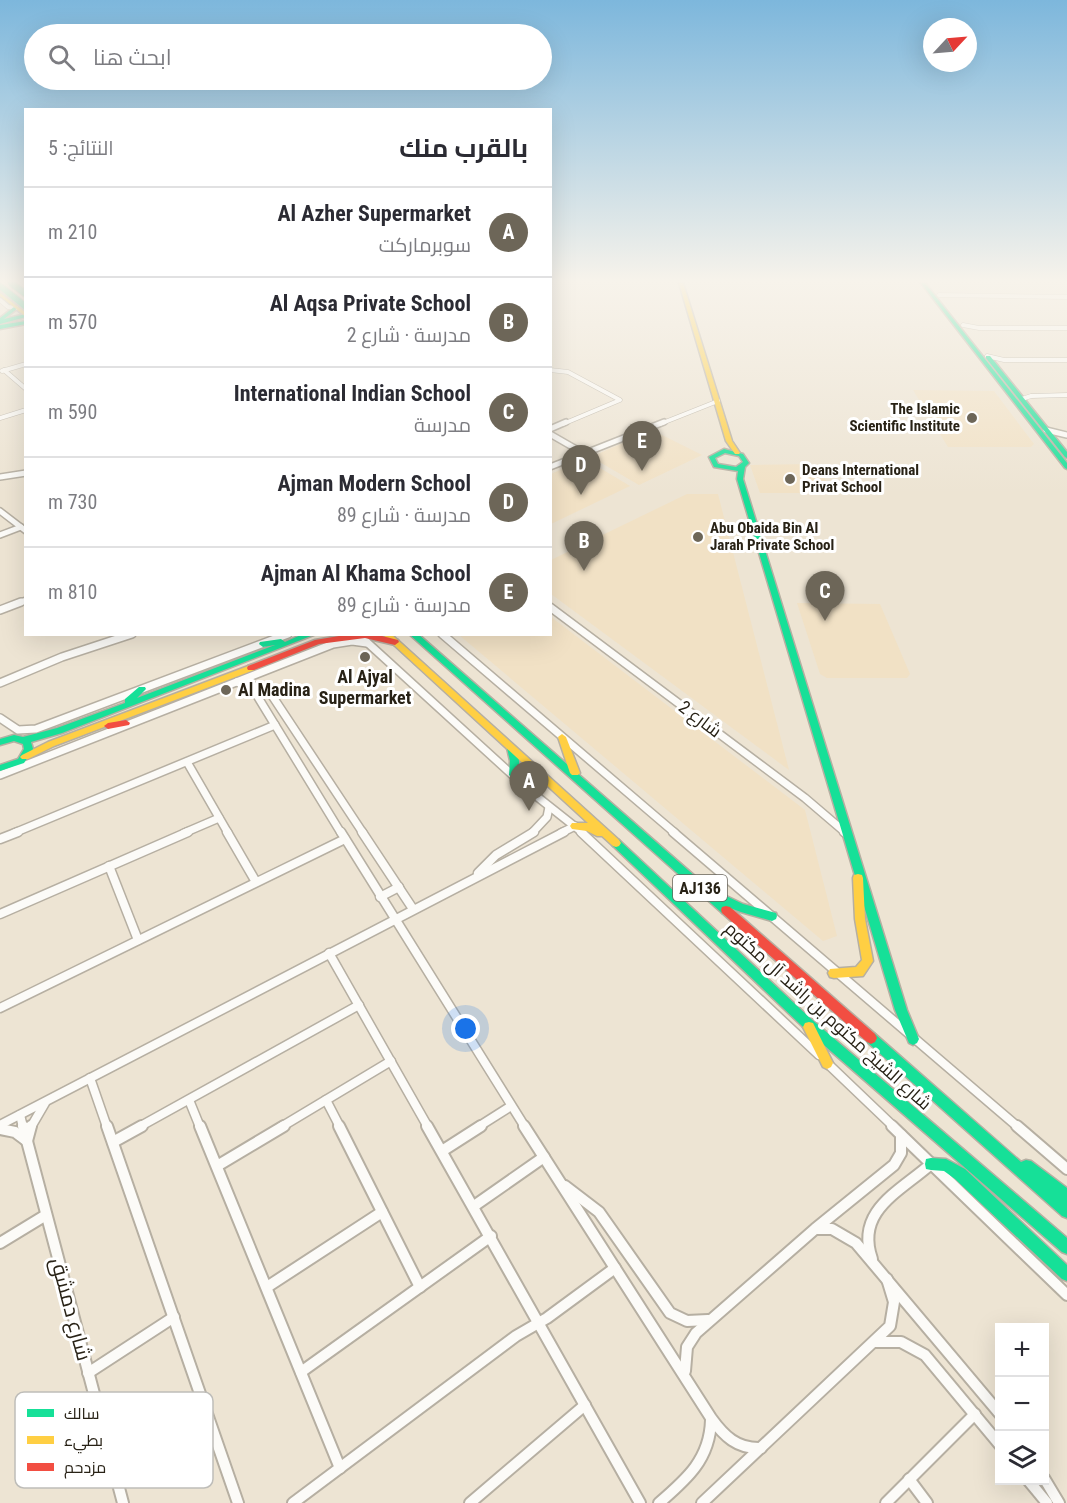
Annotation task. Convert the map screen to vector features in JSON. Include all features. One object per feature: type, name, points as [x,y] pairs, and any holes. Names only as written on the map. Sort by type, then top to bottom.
[{"type":"main road","points":[[703,353],[729,441],[737,453],[746,460],[740,479],[786,611],[810,711],[901,1010],[913,1039]]},
{"type":"main road","points":[[985,353],[1065,465]]},
{"type":"main road","points":[[987,353],[995,360],[1054,440],[1065,465]]},
{"type":"main road","points":[[729,441],[711,459],[716,466],[740,479]]},
{"type":"main road","points":[[718,452],[737,453]]},
{"type":"main road","points":[[724,469],[742,467]]},
{"type":"main road","points":[[0,768],[15,764],[25,757],[88,730],[337,636]]},
{"type":"main road","name":"شارع الشيخ مكتوم بن راشد آل مكتوم","points":[[415,636],[1067,1211]]},
{"type":"main road","points":[[263,644],[292,638]]},
{"type":"main road","points":[[0,742],[51,734],[292,638]]},
{"type":"main road","name":"شارع الشيخ مكتوم بن راشد آل مكتوم","points":[[391,638],[618,845],[806,1022],[961,1158],[1067,1247]]},
{"type":"main road","points":[[254,683],[273,659]]},
{"type":"main road","points":[[122,706],[142,689]]},
{"type":"main road","points":[[810,711],[823,715]]},
{"type":"main road","points":[[88,730],[126,723]]},
{"type":"main road","points":[[0,731],[20,739],[29,746],[25,757]]},
{"type":"main road","points":[[562,737],[578,778]]},
{"type":"main road","points":[[510,748],[515,761],[514,775]]},
{"type":"main road","points":[[575,826],[588,827],[618,845]]},
{"type":"main road","points":[[834,973],[854,975],[861,972],[868,961],[860,920],[855,858]]},
{"type":"main road","points":[[699,887],[741,908],[772,916]]},
{"type":"main road","points":[[806,1022],[827,1063]]},
{"type":"main road","points":[[989,1140],[1067,1196]]},
{"type":"main road","points":[[961,1158],[984,1187],[1067,1271]]},
{"type":"main road","points":[[931,1164],[938,1162],[948,1165],[960,1174],[1067,1271]]},
{"type":"street","points":[[995,360],[1067,360]]},
{"type":"street","points":[[2,371],[24,365]]},
{"type":"street","points":[[552,370],[568,372],[620,400],[552,428]]},
{"type":"street","points":[[2,371],[24,388]]},
{"type":"street","points":[[1019,395],[1067,395]]},
{"type":"street","points":[[1019,395],[1035,395]]},
{"type":"street","points":[[552,466],[718,401]]},
{"type":"street","points":[[0,418],[24,411]]},
{"type":"street","points":[[1046,430],[1066,435]]},
{"type":"street","points":[[1054,440],[1066,435]]},
{"type":"street","points":[[552,436],[583,453]]},
{"type":"street","points":[[0,477],[24,473]]},
{"type":"street","points":[[0,511],[23,529]]},
{"type":"street","points":[[0,535],[23,529]]},
{"type":"street","points":[[0,610],[24,601]]},
{"type":"street","name":"شارع 2","points":[[552,608],[792,788],[848,834]]},
{"type":"street","points":[[0,683],[62,657],[126,636]]},
{"type":"street","points":[[359,636],[549,807],[575,826],[728,966],[1067,1295]]},
{"type":"street","points":[[444,636],[772,916],[834,973],[1067,1169]]},
{"type":"street","points":[[237,681],[254,683],[337,643],[352,641],[368,644]]},
{"type":"street","points":[[0,718],[18,730],[36,729],[263,644]]},
{"type":"street","points":[[0,775],[126,723],[237,681],[254,683],[268,689],[413,909]]},
{"type":"street","points":[[254,683],[275,725],[393,920],[510,1106],[565,1186],[578,1212],[711,1418],[731,1441],[746,1448],[761,1448]]},
{"type":"street","points":[[0,839],[275,725]]},
{"type":"street","points":[[187,762],[256,882]]},
{"type":"street","points":[[477,875],[497,853],[545,825],[549,818],[549,807]]},
{"type":"street","points":[[0,914],[219,818]]},
{"type":"street","points":[[0,1127],[477,875],[575,826]]},
{"type":"street","points":[[0,1008],[345,839]]},
{"type":"street","points":[[109,866],[138,940]]},
{"type":"street","points":[[380,897],[399,887]]},
{"type":"street","points":[[329,953],[640,1503]]},
{"type":"street","points":[[112,1142],[359,1005]]},
{"type":"street","points":[[217,1166],[391,1061]]},
{"type":"street","points":[[90,1078],[200,1392]]},
{"type":"street","points":[[189,1100],[340,1468]]},
{"type":"street","points":[[326,1100],[420,1287]]},
{"type":"street","points":[[0,1127],[15,1132],[27,1141],[32,1124],[47,1101]]},
{"type":"street","points":[[442,1151],[510,1106]]},
{"type":"street","name":"شارع دمشق","points":[[20,1115],[93,1392]]},
{"type":"street","points":[[685,1376],[687,1347],[712,1319],[815,1229],[894,1165],[901,1153],[901,1135]]},
{"type":"street","points":[[474,1206],[544,1157]]},
{"type":"street","points":[[874,1264],[866,1241],[868,1222],[873,1214],[931,1164]]},
{"type":"street","points":[[565,1186],[599,1212],[670,1313],[696,1323],[712,1319]]},
{"type":"street","points":[[267,1287],[382,1212]]},
{"type":"street","points":[[0,1243],[46,1215]]},
{"type":"street","points":[[815,1229],[832,1229],[848,1236],[995,1409]]},
{"type":"street","points":[[301,1372],[491,1236]]},
{"type":"street","points":[[293,1503],[516,1336],[540,1323],[615,1268]]},
{"type":"street","points":[[702,1503],[874,1342],[894,1318],[895,1298],[886,1279]]},
{"type":"street","points":[[88,1373],[174,1317]]},
{"type":"street","points":[[874,1342],[894,1339],[915,1347],[934,1364],[995,1440]]},
{"type":"street","points":[[470,1503],[585,1405]]},
{"type":"street","points":[[886,1503],[975,1414]]},
{"type":"street","points":[[659,1503],[703,1461],[711,1441],[711,1418]]},
{"type":"street","points":[[213,1430],[238,1503]]},
{"type":"street","points":[[909,1479],[927,1503]]},
{"type":"street","points":[[1032,1485],[1047,1503]]},
{"type":"street","points":[[1048,1485],[1059,1503]]},
{"type":"street","name":"شارع دمشق","points":[[119,1488],[123,1503]]},
{"type":"shaded area","name":"The Islamic Scientific Institute","points":[[913,390],[994,391],[1034,444],[1031,447],[948,447]]},
{"type":"shaded area","points":[[652,430],[702,455],[639,485],[591,457]]},
{"type":"shaded area","points":[[585,459],[630,486],[552,524],[552,474]]},
{"type":"shaded area","name":"Deans International Privat School","points":[[815,464],[820,467],[830,490],[827,493],[760,493],[750,465]]},
{"type":"shaded area","points":[[687,494],[718,494],[789,770],[552,595],[552,560]]},
{"type":"shaded area","points":[[797,603],[880,604],[910,674],[907,678],[827,678],[820,674]]},
{"type":"shaded area","points":[[552,618],[805,810],[837,936],[823,941],[460,636],[552,636]]},
{"type":"traffic: fast","points":[[978,353],[1067,467]]},
{"type":"traffic: fast","points":[[988,357],[1067,456]]},
{"type":"traffic: fast","points":[[724,451],[741,455],[746,463],[737,469],[716,466],[712,457],[724,451]]},
{"type":"traffic: fast","points":[[742,467],[740,479],[901,1010],[913,1039]]},
{"type":"traffic: fast","points":[[25,740],[59,731],[307,636]]},
{"type":"traffic: fast","points":[[415,636],[726,910]]},
{"type":"traffic: fast","points":[[263,644],[281,642]]},
{"type":"traffic: fast","points":[[128,701],[142,689]]},
{"type":"traffic: fast","points":[[0,742],[14,738],[27,742],[29,749],[21,761],[0,768]]},
{"type":"traffic: fast","points":[[511,748],[515,761],[514,775]]},
{"type":"traffic: fast","points":[[616,843],[806,1022],[1067,1247]]},
{"type":"traffic: fast","points":[[714,895],[741,908],[772,916]]},
{"type":"traffic: fast","points":[[871,1038],[1067,1211]]},
{"type":"traffic: fast","points":[[931,1164],[946,1165],[960,1174],[1067,1274]]},
{"type":"traffic: fast","points":[[1026,1166],[1067,1196]]},
{"type":"traffic: slow","points":[[702,353],[729,441],[737,453]]},
{"type":"traffic: slow","points":[[388,636],[616,843]]},
{"type":"traffic: slow","points":[[25,757],[51,744],[251,668]]},
{"type":"traffic: slow","points":[[562,737],[575,773]]},
{"type":"traffic: slow","points":[[575,826],[588,827],[600,833]]},
{"type":"traffic: slow","points":[[834,973],[859,972],[868,961],[860,919],[858,878]]},
{"type":"traffic: slow","points":[[809,1027],[827,1063]]},
{"type":"traffic: jam","points":[[251,668],[318,642],[358,636]]},
{"type":"traffic: jam","points":[[369,636],[395,642]]},
{"type":"traffic: jam","points":[[108,726],[126,723]]},
{"type":"traffic: jam","points":[[726,910],[871,1038]]},
{"type":"place","name":"The Islamic Scientific Institute","points":[[972,418]]},
{"type":"place","name":"Ajman Al Khama School","points":[[642,471]]},
{"type":"place","name":"Deans International Privat School","points":[[790,479]]},
{"type":"place","name":"Ajman Modern School","points":[[581,495]]},
{"type":"place","name":"Abu Obaida Bin Al Jarah Private School","points":[[698,537]]},
{"type":"place","name":"Al Aqsa Private School","points":[[584,571]]},
{"type":"place","name":"International Indian School","points":[[825,621]]},
{"type":"place","name":"Al Ajyal Supermarket","points":[[365,657]]},
{"type":"place","name":"Al Madina","points":[[226,690]]},
{"type":"place","name":"Al Azher Supermarket","points":[[529,811]]}]
